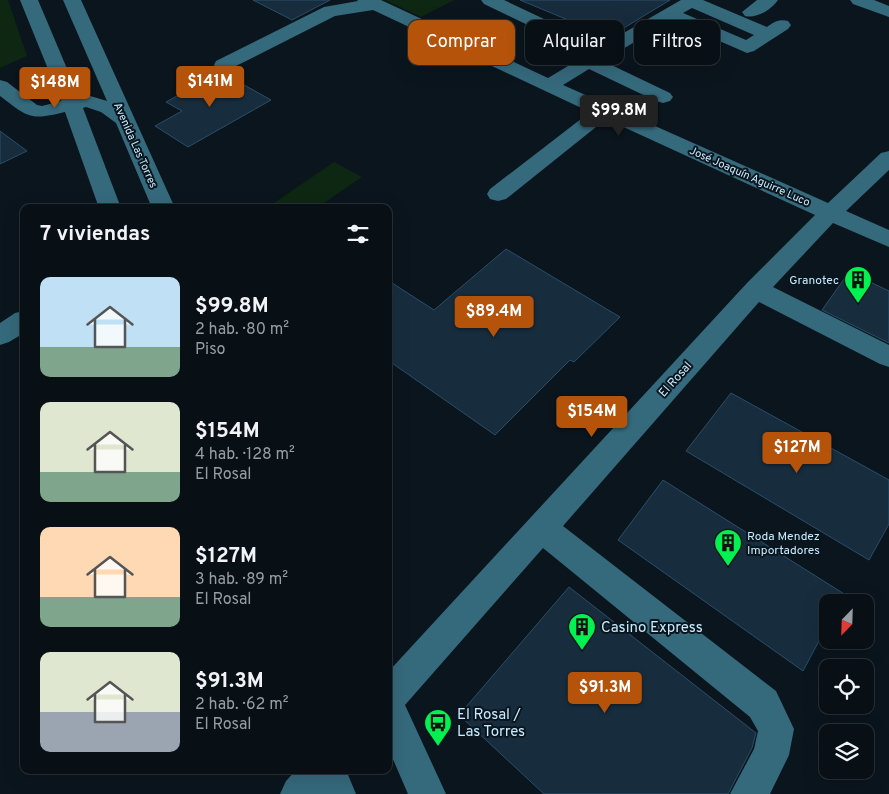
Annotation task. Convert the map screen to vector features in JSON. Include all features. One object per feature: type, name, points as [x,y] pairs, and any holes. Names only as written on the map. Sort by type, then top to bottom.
[{"type":"street","name":"Avenida Las Torres","points":[[29,0],[125,120],[162,204]]},
{"type":"street","name":"Avenida Las Torres","points":[[72,0],[75,58],[72,104],[109,204]]},
{"type":"street","points":[[490,0],[527,20]]},
{"type":"street","points":[[751,12],[769,0]]},
{"type":"street","points":[[859,0],[889,12]]},
{"type":"street","points":[[223,65],[330,11],[371,2]]},
{"type":"street","name":"José Joaquín Aguirre Luco","points":[[371,2],[889,239]]},
{"type":"street","points":[[624,42],[671,14],[706,2],[751,12],[782,25],[747,47],[671,14]]},
{"type":"street","points":[[706,2],[768,34]]},
{"type":"street","points":[[549,85],[584,65]]},
{"type":"street","points":[[608,65],[663,97]]},
{"type":"street","points":[[0,86],[31,110],[42,112],[87,101],[97,102],[125,120]]},
{"type":"street","points":[[498,194],[604,110]]},
{"type":"street","name":"El Rosal","points":[[392,694],[756,289],[831,212],[889,158]]},
{"type":"street","points":[[756,289],[889,357]]},
{"type":"street","points":[[0,334],[20,322]]},
{"type":"street","points":[[541,527],[763,704],[776,729],[772,755],[748,794]]},
{"type":"street","points":[[392,716],[427,794]]},
{"type":"street","points":[[299,794],[317,774]]},
{"type":"street","points":[[329,774],[337,794]]},
{"type":"green space","points":[[0,0],[8,0],[27,56],[0,68]]},
{"type":"green space","points":[[385,0],[454,0],[421,17]]},
{"type":"green space","points":[[334,162],[362,177],[322,204],[274,203]]},
{"type":"building","points":[[253,0],[330,0],[292,20]]},
{"type":"building","points":[[520,0],[670,0],[634,20],[624,28],[624,20],[568,20]]},
{"type":"building","points":[[221,72],[271,100],[188,147],[155,126],[182,111],[166,102]]},
{"type":"building","points":[[0,131],[27,151],[0,164]]},
{"type":"building","points":[[506,249],[620,317],[574,362],[570,360],[495,435],[392,363],[392,283],[434,310]]},
{"type":"building","name":"Granotec","points":[[849,272],[889,291],[889,343],[822,310]]},
{"type":"building","points":[[731,393],[889,480],[889,524],[869,560],[686,451]]},
{"type":"building","name":"Roda Mendez Importadores","points":[[663,480],[844,594],[819,594],[819,641],[803,671],[618,540]]},
{"type":"building","name":"Casino Express","points":[[569,587],[756,733],[752,748],[728,794],[544,794],[459,715]]},
{"type":"place","name":"Granotec","points":[[858,304]]},
{"type":"place","name":"Roda Mendez Importadores","points":[[728,567]]},
{"type":"place","name":"Casino Express","points":[[582,651]]},
{"type":"place","name":"El Rosal / Las Torres","points":[[438,747]]}]
